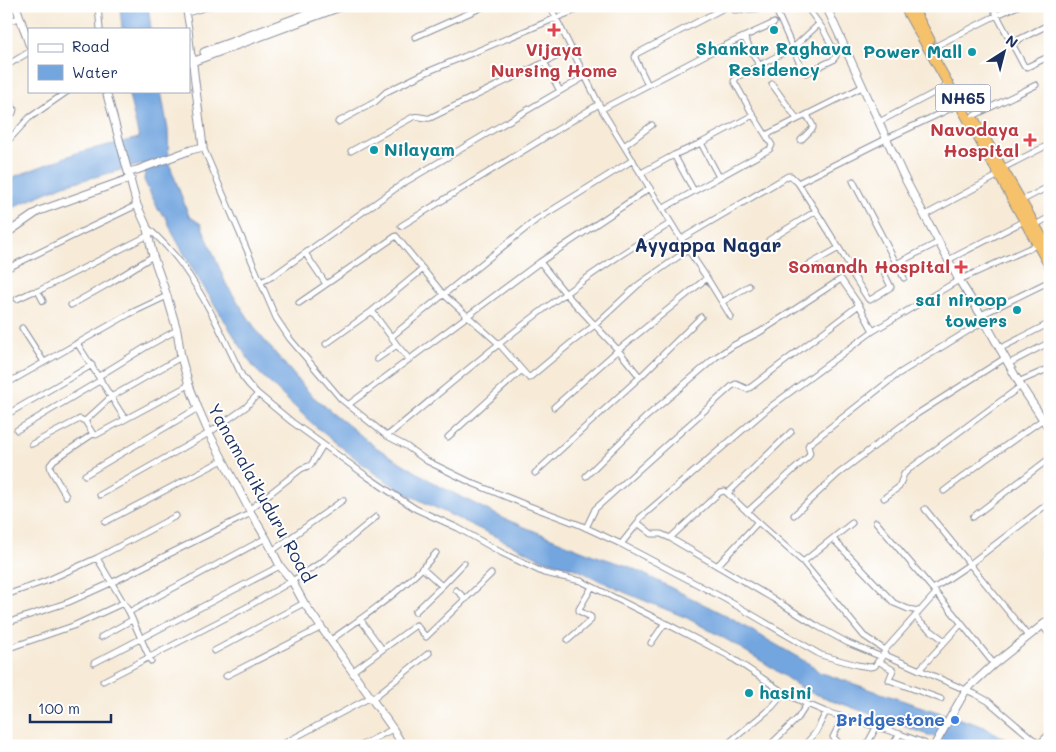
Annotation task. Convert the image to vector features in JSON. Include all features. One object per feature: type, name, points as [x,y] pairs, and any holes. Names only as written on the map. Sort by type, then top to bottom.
[{"type":"highway","name":"NH65","points":[[904,6],[960,104],[1035,224],[1050,267]]},
{"type":"highway","name":"NH65","points":[[912,6],[973,116],[1024,221],[1041,243]]},
{"type":"street","points":[[16,6],[28,41]]},
{"type":"street","points":[[98,6],[100,28]]},
{"type":"street","points":[[186,6],[189,28]]},
{"type":"street","points":[[187,13],[211,6]]},
{"type":"street","points":[[190,60],[328,6]]},
{"type":"street","points":[[190,60],[344,6]]},
{"type":"street","points":[[415,37],[485,6]]},
{"type":"street","points":[[550,6],[600,107],[731,317]]},
{"type":"street","points":[[338,122],[375,102],[382,94],[427,72],[587,6]]},
{"type":"street","points":[[731,6],[734,10],[778,8],[793,48],[806,73],[833,60],[836,54],[823,29],[806,6]]},
{"type":"street","points":[[826,6],[904,177],[959,280],[983,318],[1006,361],[1050,430]]},
{"type":"street","points":[[992,6],[1026,68],[1050,56]]},
{"type":"street","points":[[934,47],[1018,6]]},
{"type":"street","points":[[648,85],[636,60],[636,54],[724,8]]},
{"type":"street","points":[[6,22],[19,18]]},
{"type":"street","points":[[401,226],[600,107],[774,23]]},
{"type":"street","points":[[793,48],[819,24]]},
{"type":"street","points":[[823,29],[834,24]]},
{"type":"street","points":[[1012,43],[1050,24]]},
{"type":"street","points":[[744,37],[759,65]]},
{"type":"street","points":[[351,151],[413,117],[430,118],[572,49]]},
{"type":"street","points":[[662,209],[770,149],[772,145],[734,81],[736,78],[785,52]]},
{"type":"street","points":[[6,66],[28,53]]},
{"type":"street","points":[[190,60],[203,147],[276,318],[290,339],[341,399],[387,436],[406,446],[427,461],[472,483],[586,528],[621,544],[725,599],[821,654],[870,667],[875,666],[934,591],[1050,502]]},
{"type":"street","points":[[544,62],[560,91]]},
{"type":"street","points":[[261,282],[273,276],[402,184],[586,76]]},
{"type":"street","points":[[772,84],[797,119]]},
{"type":"street","points":[[879,122],[949,85]]},
{"type":"street","points":[[973,116],[1036,85]]},
{"type":"street","points":[[766,135],[862,87]]},
{"type":"street","points":[[6,143],[29,118],[67,92]]},
{"type":"street","name":"Yanamalaikuduru Road","points":[[106,92],[137,205],[146,225],[153,256],[177,330],[181,357],[189,384],[209,433],[280,566],[404,746]]},
{"type":"street","points":[[6,95],[14,109],[13,113],[6,116]]},
{"type":"street","points":[[798,183],[960,104]]},
{"type":"street","points":[[801,140],[813,128],[807,114]]},
{"type":"street","points":[[641,173],[753,115]]},
{"type":"street","points":[[624,146],[652,125]]},
{"type":"street","points":[[701,143],[719,177]]},
{"type":"street","points":[[925,215],[1050,144]]},
{"type":"street","points":[[6,234],[39,211],[129,173],[203,147]]},
{"type":"street","points":[[674,155],[694,191]]},
{"type":"street","points":[[391,337],[536,220],[633,160]]},
{"type":"street","points":[[681,239],[791,176],[794,177],[816,211],[870,300],[891,286],[883,270],[939,242]]},
{"type":"street","points":[[853,181],[904,278]]},
{"type":"street","points":[[1022,201],[1050,186]]},
{"type":"street","points":[[348,405],[540,262],[650,188]]},
{"type":"street","points":[[6,270],[137,205]]},
{"type":"street","points":[[769,240],[816,211]]},
{"type":"street","points":[[1035,224],[1050,217]]},
{"type":"street","points":[[948,260],[1024,221]]},
{"type":"street","points":[[387,436],[498,344],[565,293],[671,223]]},
{"type":"street","points":[[146,225],[182,264],[210,309],[248,385],[292,422],[396,496],[416,509],[458,528],[502,553],[544,573],[581,581],[665,623],[729,656],[782,692],[807,704],[826,712],[900,734],[924,743],[927,746]]},
{"type":"street","points":[[17,299],[32,292],[38,292],[148,236]]},
{"type":"street","points":[[299,303],[396,236],[443,294],[498,344],[530,378],[595,325],[638,284],[688,250]]},
{"type":"street","points":[[621,544],[640,518],[766,410],[873,331],[959,280],[1041,243]]},
{"type":"street","points":[[798,271],[839,248]]},
{"type":"street","points":[[305,253],[326,284]]},
{"type":"street","points":[[71,305],[153,256]]},
{"type":"street","points":[[540,262],[640,377]]},
{"type":"street","points":[[326,344],[372,311],[423,270]]},
{"type":"street","points":[[554,407],[618,350],[707,278]]},
{"type":"street","points":[[586,476],[645,418],[716,357],[734,345],[760,332],[841,279],[859,305],[873,331]]},
{"type":"street","points":[[748,512],[808,457],[810,453],[809,444],[898,374],[983,318],[1050,281]]},
{"type":"street","points":[[722,302],[749,286]]},
{"type":"street","points":[[38,292],[43,301]]},
{"type":"street","points":[[6,384],[129,314],[167,296]]},
{"type":"street","points":[[586,528],[595,509],[732,386],[736,384],[747,389],[751,387],[859,305]]},
{"type":"street","points":[[372,311],[409,359]]},
{"type":"street","points":[[535,473],[640,377],[701,317]]},
{"type":"street","points":[[999,349],[1050,323]]},
{"type":"street","points":[[22,328],[44,362]]},
{"type":"street","points":[[17,430],[146,347],[177,330]]},
{"type":"street","points":[[794,515],[838,474],[917,414],[1006,361],[1050,342]]},
{"type":"street","points":[[77,344],[125,419]]},
{"type":"street","points":[[377,360],[397,345]]},
{"type":"street","points":[[32,444],[76,421],[85,421],[112,397],[181,357]]},
{"type":"street","points":[[6,415],[92,365]]},
{"type":"street","points":[[884,498],[899,487],[904,474],[908,470],[1020,384],[1050,368]]},
{"type":"street","points":[[448,438],[522,370]]},
{"type":"street","points":[[66,496],[50,467],[54,460],[93,434],[96,436],[189,384]]},
{"type":"street","points":[[100,495],[209,433],[246,407],[258,394]]},
{"type":"street","points":[[85,475],[198,408]]},
{"type":"street","points":[[944,491],[1042,420]]},
{"type":"street","points":[[85,421],[93,434]]},
{"type":"street","points":[[728,493],[791,432]]},
{"type":"street","points":[[6,623],[69,602],[111,583],[250,511],[301,469],[311,465],[323,445]]},
{"type":"street","points":[[973,517],[1050,458]]},
{"type":"street","points":[[105,522],[223,460]]},
{"type":"street","points":[[670,538],[720,492],[725,491],[803,562],[893,670],[889,680],[940,698]]},
{"type":"street","points":[[272,551],[343,500]]},
{"type":"street","points":[[925,509],[1028,636]]},
{"type":"street","points":[[6,595],[46,581],[96,558],[176,516]]},
{"type":"street","points":[[102,681],[150,659],[292,581],[323,561],[376,518]]},
{"type":"street","points":[[717,566],[758,522]]},
{"type":"street","points":[[876,522],[994,664]]},
{"type":"street","points":[[638,523],[652,534],[661,534],[670,538],[848,643],[919,670],[988,701],[1040,745],[1050,733]]},
{"type":"street","points":[[803,562],[852,523]]},
{"type":"street","points":[[129,612],[266,538]]},
{"type":"street","points":[[833,539],[894,603],[917,614],[921,623],[945,640]]},
{"type":"street","points":[[331,640],[393,594],[436,553]]},
{"type":"street","points":[[96,558],[129,612],[150,659]]},
{"type":"street","points":[[415,612],[464,563]]},
{"type":"street","points":[[94,663],[280,566]]},
{"type":"street","points":[[422,568],[442,586]]},
{"type":"street","points":[[353,671],[416,625],[426,637],[491,574]]},
{"type":"street","points":[[568,640],[591,620],[591,617],[580,611],[580,609],[592,587]]},
{"type":"street","points":[[456,590],[466,599]]},
{"type":"street","points":[[6,648],[73,626],[123,603]]},
{"type":"street","points":[[214,651],[304,603]]},
{"type":"street","points":[[360,619],[382,649]]},
{"type":"street","points":[[101,637],[132,620]]},
{"type":"street","points":[[934,745],[966,690],[1028,636],[1050,621]]},
{"type":"street","points":[[1050,621],[1045,629],[1050,635]]},
{"type":"street","points":[[651,643],[665,623]]},
{"type":"street","points":[[919,670],[962,624]]},
{"type":"street","points":[[226,676],[322,626]]},
{"type":"street","points":[[279,746],[371,698],[429,653]]},
{"type":"street","points":[[725,746],[772,706],[782,692]]},
{"type":"street","points":[[770,746],[798,718],[807,704]]},
{"type":"street","points":[[804,746],[816,732],[826,712]]},
{"type":"street","points":[[835,746],[838,742],[833,737],[843,717]]},
{"type":"street","points":[[866,746],[877,726]]},
{"type":"street","points":[[360,746],[393,729]]},
{"type":"street","points":[[891,746],[900,734]]},
{"type":"water","points":[[120,6],[148,6],[151,28],[122,28]]},
{"type":"water","points":[[128,92],[161,92],[168,130],[169,163],[189,216],[201,224],[226,284],[259,334],[311,395],[374,446],[439,486],[505,519],[593,555],[628,566],[723,614],[813,666],[819,672],[985,727],[1017,746],[961,746],[804,690],[729,641],[687,618],[626,593],[576,569],[544,560],[405,493],[374,473],[316,427],[254,368],[193,270],[166,217],[159,211],[144,180],[144,164],[64,185],[20,204],[6,213],[6,180],[79,152],[139,138]]},
{"type":"place","name":"Vijaya Nursing Home","points":[[554,30]]},
{"type":"place","name":"Shankar Raghava Residency","points":[[774,30]]},
{"type":"place","name":"Power Mall","points":[[972,52]]},
{"type":"place","name":"Navodaya Hospital","points":[[1030,140]]},
{"type":"place","name":"Nilayam","points":[[374,150]]},
{"type":"place","name":"Somandh Hospital","points":[[961,267]]},
{"type":"place","name":"sai niroop towers","points":[[1017,310]]},
{"type":"place","name":"hasini","points":[[749,693]]},
{"type":"place","name":"Bridgestone","points":[[955,720]]},
{"type":"district","name":"Ayyappa Nagar","points":[[708,245]]}]
